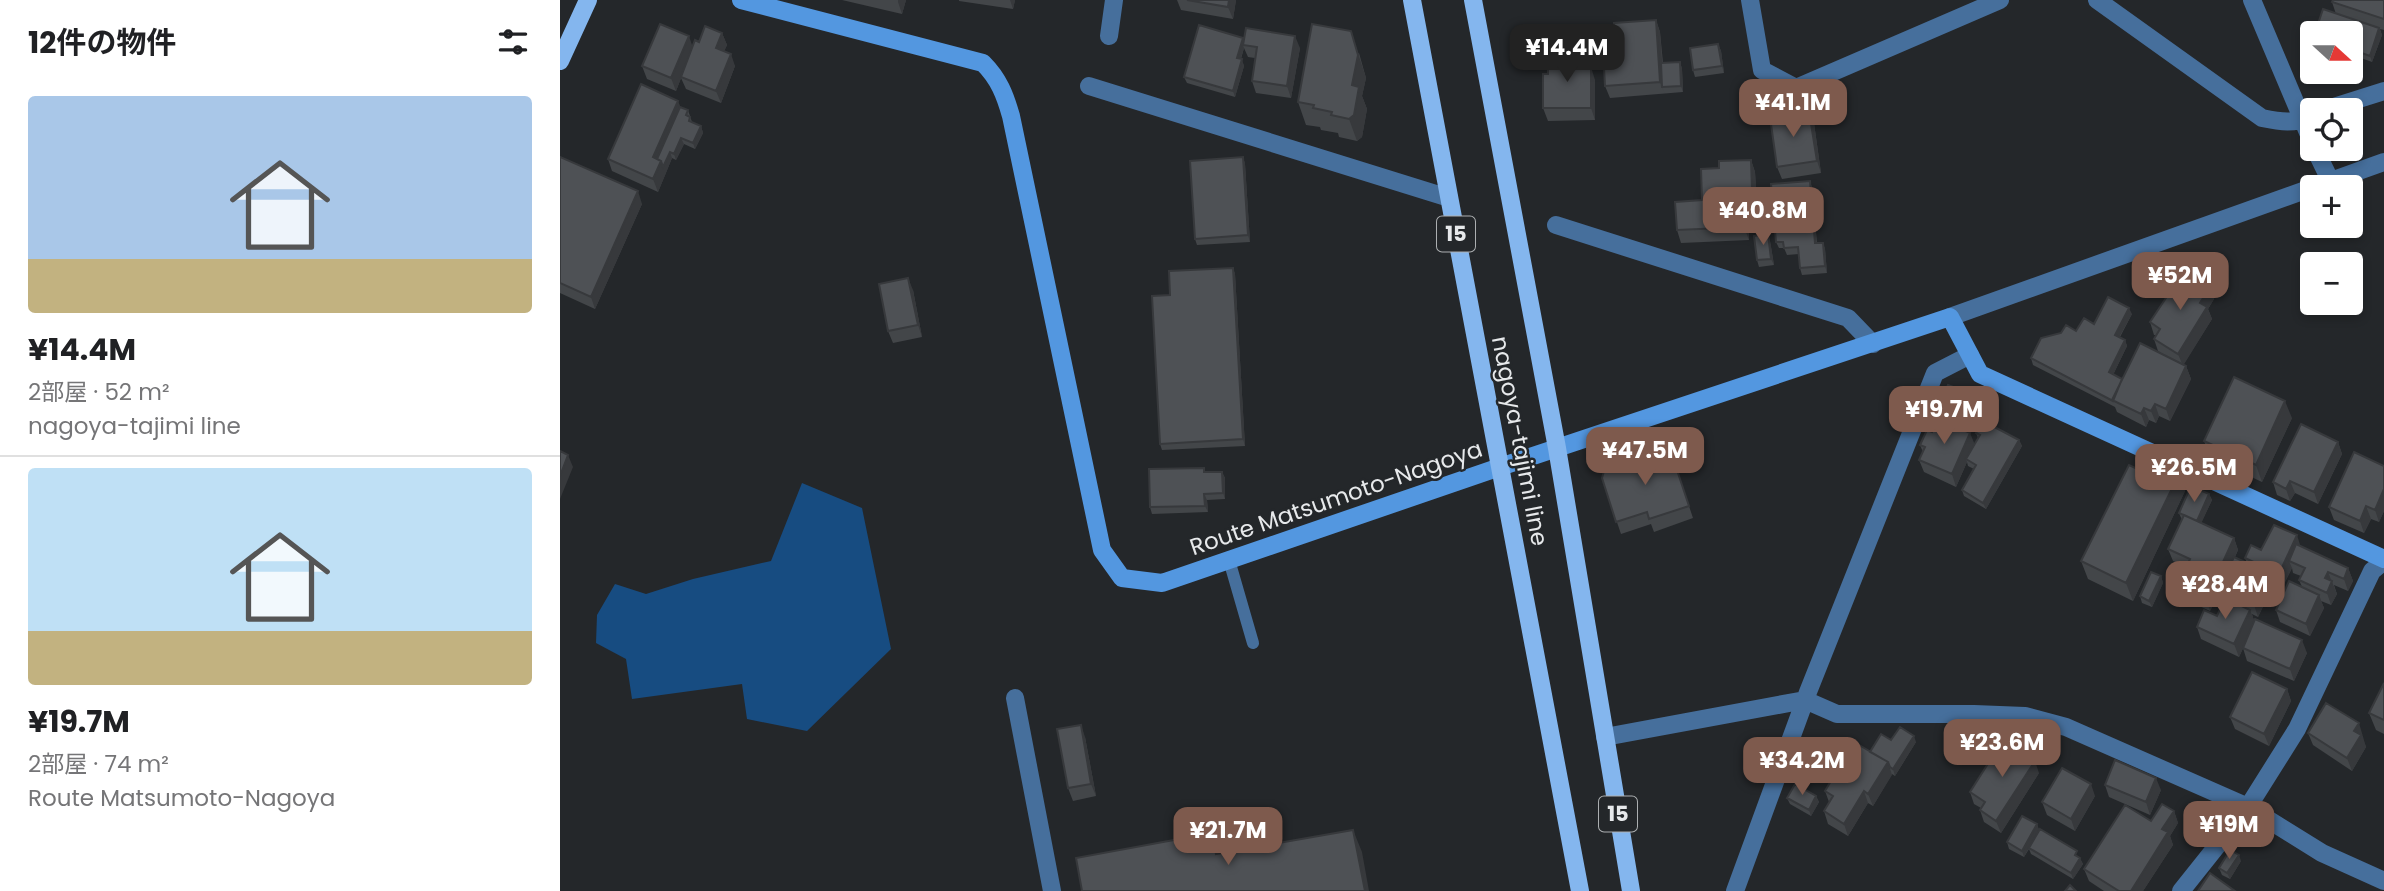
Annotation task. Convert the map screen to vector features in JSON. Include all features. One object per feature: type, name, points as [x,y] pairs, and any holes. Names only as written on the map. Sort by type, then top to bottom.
[{"type":"main road","points":[[560,61],[588,0]]},
{"type":"main road","name":"nagoya-tajimi line","points":[[1412,0],[1580,891]]},
{"type":"main road","name":"nagoya-tajimi line","points":[[1473,0],[1557,448],[1631,891]]},
{"type":"main road","name":"Route Matsumoto-Nagoya","points":[[746,1],[983,63],[1003,89],[1012,116],[1102,550],[1122,578],[1162,583],[1950,317]]},
{"type":"main road","points":[[1950,317],[1980,373],[2384,560]]},
{"type":"street","points":[[1109,36],[1114,0]]},
{"type":"street","points":[[1750,0],[1762,70],[1796,88],[2000,0]]},
{"type":"street","points":[[2097,0],[2262,118],[2287,123],[2300,120]]},
{"type":"street","points":[[2252,0],[2300,103]]},
{"type":"street","points":[[1089,86],[1449,198]]},
{"type":"street","points":[[2362,98],[2384,91]]},
{"type":"street","points":[[2345,175],[2384,162]]},
{"type":"street","points":[[1950,317],[2300,191]]},
{"type":"street","points":[[1556,225],[1848,318],[1873,344]]},
{"type":"street","points":[[1735,891],[1805,700],[1935,373],[1970,355]]},
{"type":"street","points":[[2181,891],[2248,807],[2297,729],[2372,571],[2384,560]]},
{"type":"street","points":[[1015,698],[1052,891]]},
{"type":"street","points":[[1605,737],[1805,700],[1837,714],[2025,716],[2066,727],[2248,807],[2322,853],[2384,881]]},
{"type":"lane","points":[[1229,560],[1253,643]]},
{"type":"water","points":[[802,483],[862,508],[891,649],[807,731],[747,719],[742,684],[632,699],[626,659],[596,643],[597,615],[615,584],[646,594],[693,579],[771,561]]},
{"type":"building","points":[[1187,0],[1229,0],[1228,7]]},
{"type":"building","points":[[2384,0],[2384,19],[2332,2]]},
{"type":"building","points":[[2323,9],[2358,21],[2319,21]]},
{"type":"building","points":[[1656,20],[1660,82],[1605,86],[1603,49],[1616,49],[1614,23]]},
{"type":"building","points":[[2363,23],[2379,28],[2370,56],[2363,54]]},
{"type":"building","points":[[660,24],[689,36],[671,78],[642,66]]},
{"type":"building","points":[[1312,24],[1351,31],[1358,55],[1352,85],[1359,87],[1354,115],[1349,119],[1313,108],[1314,105],[1298,102]]},
{"type":"building","points":[[1199,25],[1243,38],[1237,58],[1242,59],[1233,91],[1184,77]]},
{"type":"building","points":[[705,26],[722,33],[716,48],[731,54],[716,91],[681,77],[695,40],[699,42]]},
{"type":"building","points":[[1246,28],[1295,36],[1287,86],[1252,81],[1257,47],[1243,45]]},
{"type":"building","points":[[1718,44],[1722,66],[1693,70],[1690,48]]},
{"type":"building","points":[[1548,55],[1577,55],[1577,67],[1591,67],[1591,108],[1543,108],[1543,74],[1548,74]]},
{"type":"building","points":[[1680,62],[1681,86],[1662,87],[1661,63]]},
{"type":"building","points":[[641,84],[678,101],[653,157],[661,161],[653,179],[608,159]]},
{"type":"building","points":[[680,107],[688,110],[686,115],[690,117],[689,121],[701,126],[693,143],[681,138],[674,154],[670,152],[663,167],[657,159]]},
{"type":"building","points":[[1809,111],[1817,161],[1777,167],[1770,117]]},
{"type":"building","points":[[560,157],[638,191],[591,297],[560,283]]},
{"type":"building","points":[[1243,157],[1248,235],[1195,239],[1190,161]]},
{"type":"building","points":[[1751,160],[1752,190],[1762,190],[1763,220],[1744,220],[1744,227],[1677,230],[1675,202],[1702,200],[1701,169],[1719,168],[1719,161]]},
{"type":"building","points":[[1810,181],[1815,243],[1823,243],[1825,266],[1800,268],[1798,247],[1784,248],[1783,242],[1776,242],[1771,184]]},
{"type":"building","points":[[1768,234],[1771,259],[1757,260],[1754,236]]},
{"type":"building","points":[[1233,268],[1243,439],[1160,444],[1152,296],[1170,295],[1169,271]]},
{"type":"building","points":[[2184,271],[2210,287],[2200,303],[2207,307],[2178,354],[2154,339],[2160,329],[2150,322]]},
{"type":"building","points":[[908,278],[918,325],[888,331],[879,284]]},
{"type":"building","points":[[2108,297],[2129,308],[2115,335],[2125,340],[2109,372],[2122,379],[2113,401],[2031,358],[2041,338],[2061,333],[2066,325],[2076,331],[2084,318],[2094,324]]},
{"type":"building","points":[[2140,343],[2186,366],[2166,409],[2155,404],[2151,411],[2144,408],[2141,414],[2112,400]]},
{"type":"building","points":[[2234,377],[2285,401],[2256,465],[2204,441]]},
{"type":"building","points":[[1948,385],[1961,390],[1950,416],[1937,410]]},
{"type":"building","points":[[1938,418],[1970,433],[1952,474],[1919,460],[1925,447],[1920,445],[1927,430],[1932,432]]},
{"type":"building","points":[[1983,421],[2019,440],[1983,503],[1962,490],[1976,465],[1966,459],[1980,435],[1976,433]]},
{"type":"building","points":[[2301,424],[2338,442],[2314,492],[2290,481],[2286,489],[2273,482]]},
{"type":"building","points":[[1670,449],[1689,506],[1649,519],[1647,512],[1616,522],[1602,478],[1604,471]]},
{"type":"building","points":[[560,451],[568,455],[560,476]]},
{"type":"building","points":[[2354,452],[2384,466],[2384,489],[2375,510],[2366,506],[2360,521],[2329,507]]},
{"type":"building","points":[[2152,461],[2179,474],[2126,583],[2081,561],[2129,465],[2146,473]]},
{"type":"building","points":[[1204,468],[1204,472],[1222,472],[1223,493],[1204,494],[1205,506],[1150,507],[1149,469]]},
{"type":"building","points":[[2191,486],[2209,494],[2197,521],[2179,513]]},
{"type":"building","points":[[2184,515],[2234,538],[2206,599],[2178,586],[2190,559],[2168,549]]},
{"type":"building","points":[[2274,525],[2297,535],[2279,574],[2245,558],[2251,545],[2261,550]]},
{"type":"building","points":[[2296,544],[2348,568],[2344,579],[2328,572],[2325,578],[2332,581],[2327,593],[2299,580],[2305,568],[2289,561]]},
{"type":"building","points":[[2234,557],[2269,573],[2254,605],[2219,588]]},
{"type":"building","points":[[2151,572],[2161,576],[2149,601],[2140,596]]},
{"type":"building","points":[[2289,581],[2319,595],[2306,624],[2276,610]]},
{"type":"building","points":[[2225,598],[2250,610],[2234,644],[2197,627],[2204,610],[2217,616]]},
{"type":"building","points":[[2255,619],[2302,640],[2290,669],[2243,648]]},
{"type":"building","points":[[2252,672],[2287,689],[2264,734],[2230,717]]},
{"type":"building","points":[[2384,683],[2384,720],[2369,713]]},
{"type":"building","points":[[2326,703],[2359,723],[2354,731],[2361,735],[2347,758],[2308,733]]},
{"type":"building","points":[[1081,725],[1091,784],[1068,788],[1057,729]]},
{"type":"building","points":[[1900,727],[1914,736],[1893,769],[1888,762],[1870,752],[1881,734],[1891,740]]},
{"type":"building","points":[[2003,740],[2035,761],[1996,821],[1980,810],[1985,802],[1970,792]]},
{"type":"building","points":[[1854,742],[1888,762],[1868,794],[1864,791],[1844,824],[1824,811],[1833,796],[1825,791]]},
{"type":"building","points":[[2115,760],[2156,778],[2146,802],[2105,785]]},
{"type":"building","points":[[2062,768],[2091,784],[2071,819],[2042,802]]},
{"type":"building","points":[[1795,784],[1816,796],[1809,810],[1787,798]]},
{"type":"building","points":[[2162,804],[2174,811],[2162,829],[2168,832],[2131,891],[2119,891],[2084,869],[2125,805],[2151,821]]},
{"type":"building","points":[[2022,816],[2037,824],[2022,851],[2007,842]]},
{"type":"building","points":[[2040,829],[2077,851],[2075,855],[2080,858],[2071,873],[2029,848]]},
{"type":"building","points":[[1353,830],[1365,891],[1082,891],[1076,858],[1212,833],[1216,854]]},
{"type":"building","points":[[2230,850],[2239,855],[2227,873],[2219,868]]},
{"type":"building","points":[[2210,873],[2235,891],[2198,891]]},
{"type":"building","points":[[2070,885],[2076,891],[2065,891]]}]
